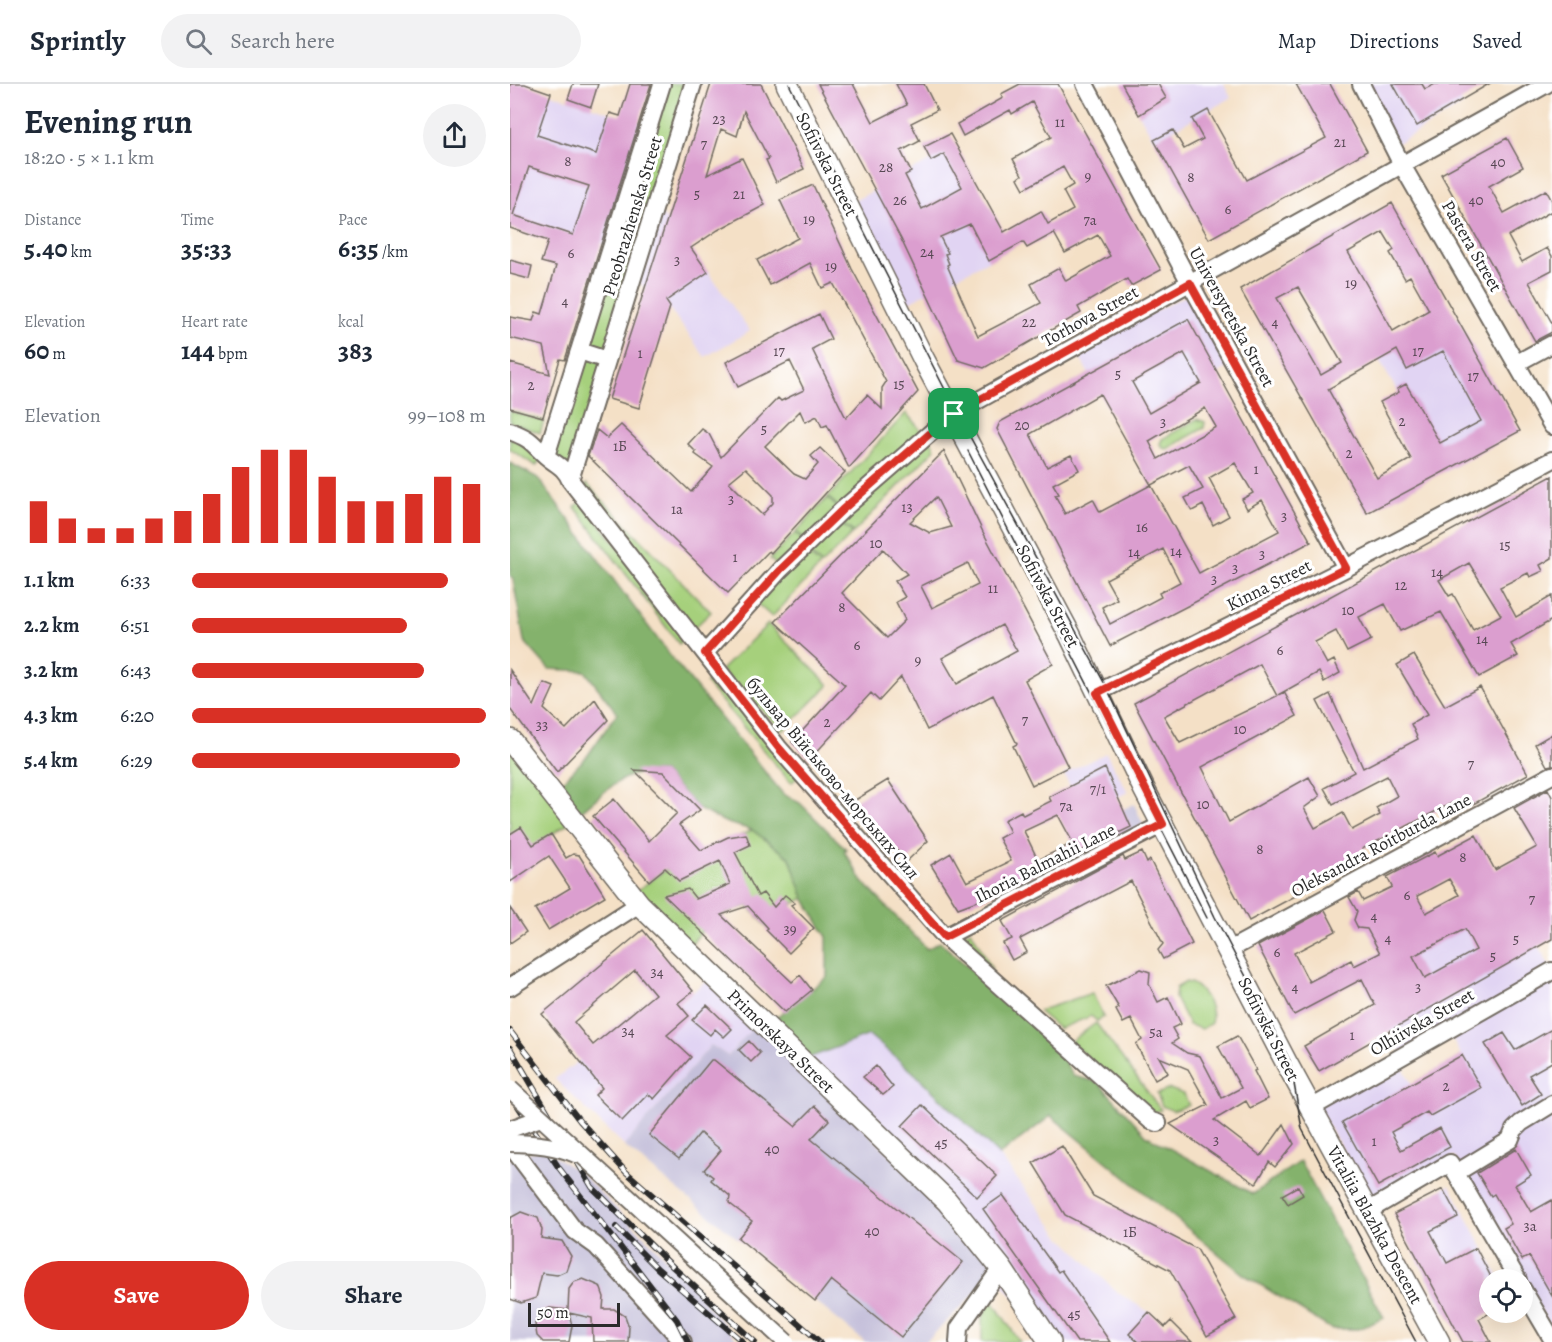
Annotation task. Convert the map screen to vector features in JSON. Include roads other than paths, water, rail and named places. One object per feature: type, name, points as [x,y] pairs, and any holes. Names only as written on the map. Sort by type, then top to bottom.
[{"type":"main road","name":"Sofiivska Street","points":[[786,84],[952,415],[1311,1108]]},
{"type":"main road","name":"Primorskaya Street","points":[[510,740],[639,904],[947,1201],[1001,1268],[1050,1342]]},
{"type":"main road","name":"Vitaliia Blazhka Descent","points":[[1311,1108],[1439,1342]]},
{"type":"street","name":"Preobrazhenska Street","points":[[546,456],[662,84]]},
{"type":"street","name":"Preobrazhenska Street","points":[[570,480],[693,84]]},
{"type":"street","name":"Universytetska Street","points":[[1085,84],[1190,283],[1346,568]]},
{"type":"street","name":"Pastera Street","points":[[1361,84],[1402,165],[1552,426]]},
{"type":"street","name":"Torhova Street","points":[[705,653],[780,570],[842,510],[952,415],[1547,84]]},
{"type":"street","points":[[1517,363],[1552,344]]},
{"type":"street","points":[[579,351],[607,360]]},
{"type":"street","name":"бульвар Військово-морських Сил","points":[[510,431],[531,439],[546,456],[564,468],[570,480],[778,747],[945,937],[1151,1121],[1158,1123]]},
{"type":"street","name":"Kinna Street","points":[[1097,693],[1346,568],[1552,460]]},
{"type":"street","name":"Oleksandra Roitburda Lane","points":[[1229,950],[1552,775]]},
{"type":"street","name":"Ihoria Balmahii Lane","points":[[945,937],[1163,824]]},
{"type":"street","points":[[510,987],[639,904]]},
{"type":"street","name":"Olhiivska Street","points":[[1311,1108],[1552,970]]},
{"type":"street","points":[[510,1089],[786,1342]]},
{"type":"street","points":[[1456,1173],[1510,1140],[1521,1123],[1552,1104]]},
{"type":"street","points":[[510,1130],[541,1118]]},
{"type":"street","points":[[587,1160],[562,1148],[538,1143],[512,1148],[575,1231],[596,1246],[683,1342]]},
{"type":"street","points":[[1368,1211],[1450,1163],[1512,1269]]},
{"type":"street","points":[[958,1342],[959,1328],[1001,1268]]},
{"type":"street","points":[[1533,1307],[1552,1339]]},
{"type":"tram line","points":[[789,84],[957,413],[1107,688],[1215,917],[1290,1061],[1302,1129],[1416,1342]]},
{"type":"tram line","points":[[968,451],[1207,918]]},
{"type":"railway","points":[[510,1031],[580,1121],[626,1172],[820,1342]]},
{"type":"railway","points":[[510,1048],[592,1187],[673,1267],[755,1342]]},
{"type":"railway","points":[[510,1094],[559,1168],[677,1320],[688,1342]]},
{"type":"railway","points":[[616,1227],[658,1269],[743,1342]]}]
